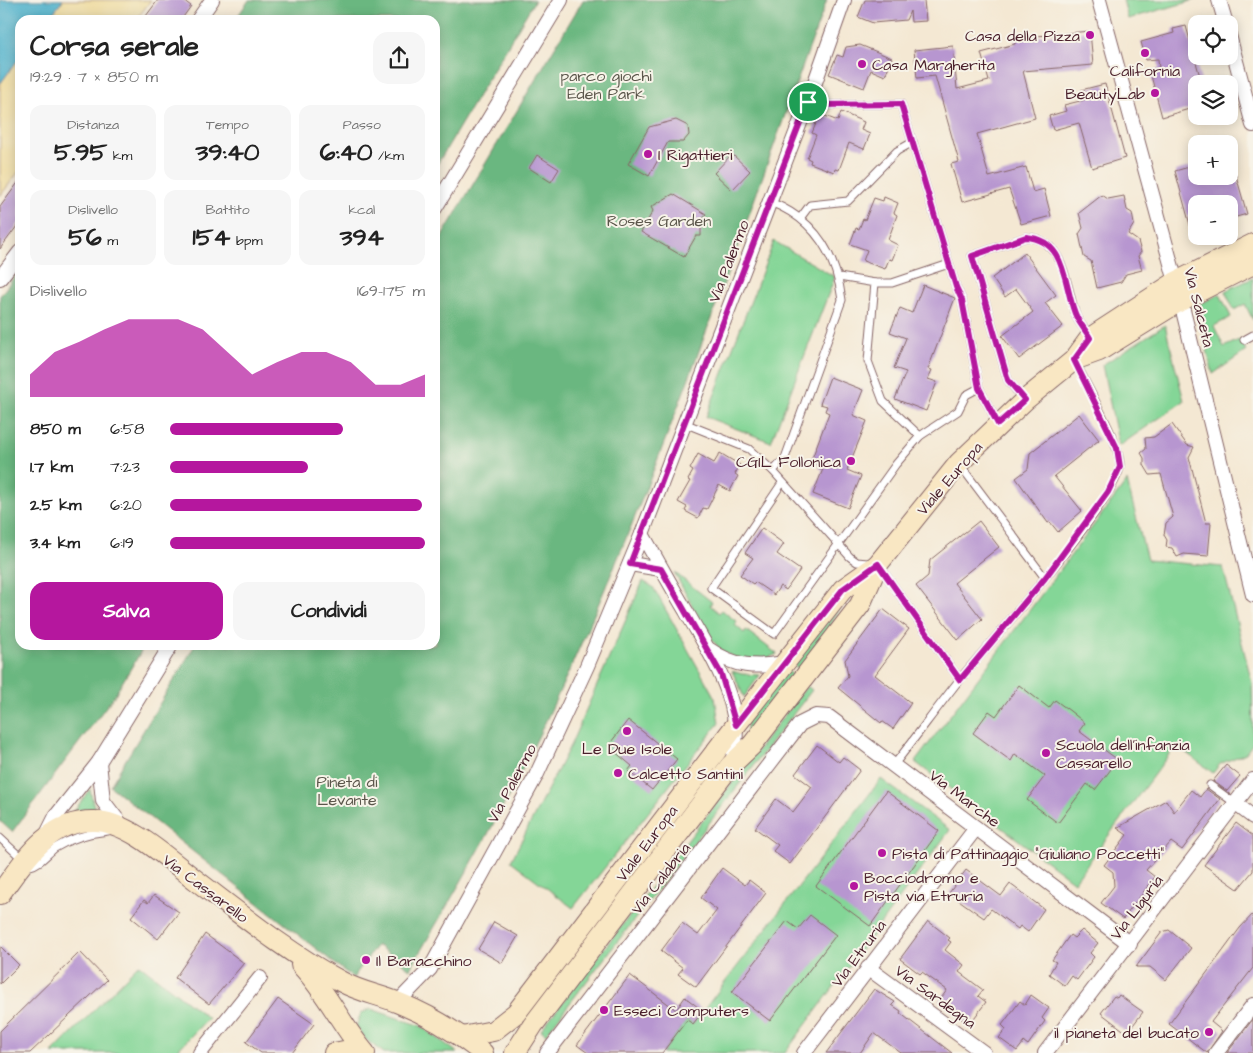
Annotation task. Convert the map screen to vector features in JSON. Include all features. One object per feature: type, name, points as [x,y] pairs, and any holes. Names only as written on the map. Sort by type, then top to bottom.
[{"type":"main road","name":"Viale Europa","points":[[1074,360],[1099,351],[1178,292],[1253,244]]},
{"type":"main road","name":"Viale Europa","points":[[515,1053],[533,1025],[730,766],[752,745],[860,605],[878,564],[959,463],[998,424],[1074,360],[1090,338],[1178,292],[1253,264]]},
{"type":"main road","name":"Viale Europa","points":[[462,1036],[493,1030],[516,1013],[736,725],[843,589],[878,564]]},
{"type":"main road","name":"Via Cassarello","points":[[46,836],[62,827],[80,822],[100,821],[126,830],[154,848],[284,948],[344,983],[378,997],[398,1002],[462,1036],[483,1053]]},
{"type":"main road","points":[[0,894],[24,861],[46,836]]},
{"type":"main road","name":"Via Cassarello","points":[[284,948],[318,982],[336,1009],[348,1033],[364,1053]]},
{"type":"main road","name":"Via Cassarello","points":[[348,1033],[346,1016],[348,1008],[353,1003],[378,997]]},
{"type":"main road","points":[[334,1053],[344,1051],[359,1053]]},
{"type":"street","points":[[202,15],[212,0]]},
{"type":"street","points":[[440,200],[560,0]]},
{"type":"street","name":"Via Palermo","points":[[398,1002],[430,969],[536,776],[587,666],[642,534],[808,102],[844,0]]},
{"type":"street","name":"Via Salceta","points":[[1099,0],[1178,292],[1253,595]]},
{"type":"street","points":[[1219,0],[1223,15]]},
{"type":"street","points":[[1237,65],[1253,125]]},
{"type":"street","points":[[0,278],[15,258]]},
{"type":"street","points":[[642,534],[721,674],[736,725],[735,750],[730,766]]},
{"type":"street","points":[[630,564],[661,569]]},
{"type":"street","points":[[706,646],[723,660],[740,665],[768,666],[785,663]]},
{"type":"street","points":[[46,836],[56,816],[99,762],[167,650]]},
{"type":"street","name":"Via Marche","points":[[800,724],[816,716],[829,717],[1130,944]]},
{"type":"street","name":"Via Calabria","points":[[547,1053],[800,724]]},
{"type":"street","points":[[99,762],[103,801],[126,830]]},
{"type":"street","name":"Via Liguria","points":[[1045,1053],[1130,944],[1253,780]]},
{"type":"street","points":[[1236,804],[1253,817]]},
{"type":"street","name":"Via Etruria","points":[[804,1053],[976,828]]},
{"type":"street","name":"Via Sardegna","points":[[868,968],[984,1053]]},
{"type":"street","points":[[200,1053],[260,978]]},
{"type":"street","points":[[1216,1053],[1253,1005]]},
{"type":"lane","points":[[808,102],[818,105],[901,104],[949,264],[962,300],[979,388],[998,424]]},
{"type":"lane","points":[[800,217],[810,205],[848,201],[897,151],[912,142]]},
{"type":"lane","points":[[770,202],[800,217],[817,235],[829,253],[839,277],[842,300],[785,458],[773,471]]},
{"type":"lane","points":[[1025,400],[1008,380],[972,256],[1026,237],[1045,242],[1058,257],[1065,270],[1077,317],[1090,338]]},
{"type":"lane","points":[[839,277],[875,283],[892,283],[906,280],[949,264]]},
{"type":"lane","points":[[875,283],[868,361],[883,401],[920,436]]},
{"type":"lane","points":[[1244,340],[1253,335]]},
{"type":"lane","points":[[894,766],[960,680],[1045,578],[1108,492],[1120,467],[1117,448],[1074,360]]},
{"type":"lane","points":[[782,483],[711,588],[774,634],[896,464],[920,436],[958,411],[966,395],[979,388]]},
{"type":"lane","points":[[684,423],[749,449],[773,471],[838,546],[857,562],[878,564],[960,680]]},
{"type":"lane","points":[[959,463],[1045,578]]},
{"type":"lane","points":[[1210,785],[1236,804]]},
{"type":"lane","points":[[0,838],[30,866],[35,865],[54,849],[80,837],[98,832],[126,830]]},
{"type":"green space","points":[[249,0],[535,0],[440,160],[440,15],[238,15]]},
{"type":"green space","name":"Pineta di Levante","points":[[583,0],[827,0],[723,287],[651,477],[613,571],[529,756],[486,837],[410,969],[377,945],[353,978],[110,786],[192,650],[440,650],[440,240]]},
{"type":"green space","points":[[1123,0],[1195,0],[1128,19]]},
{"type":"green space","points":[[774,241],[835,277],[771,442],[706,417]]},
{"type":"green space","points":[[15,276],[15,650],[142,650],[114,696],[12,832],[0,821],[0,296]]},
{"type":"green space","points":[[1253,278],[1253,320],[1245,304],[1234,310],[1225,291]]},
{"type":"green space","points":[[1220,294],[1231,317],[1214,326],[1224,347],[1241,339],[1246,351],[1213,374],[1196,306]]},
{"type":"green space","points":[[1165,325],[1184,401],[1119,446],[1102,365]]},
{"type":"green space","points":[[1127,481],[1147,560],[1223,567],[1252,683],[1253,743],[1246,753],[1220,764],[1213,773],[1176,745],[1074,882],[915,762]]},
{"type":"green space","points":[[674,572],[712,602],[710,605],[719,613],[722,610],[737,622],[735,625],[744,633],[746,630],[777,654],[763,659],[749,660],[729,655],[722,651],[704,626]]},
{"type":"green space","name":"Calcetto Santini","points":[[643,581],[653,587],[715,698],[719,723],[573,908],[511,861],[571,744]]},
{"type":"green space","points":[[841,606],[821,645],[801,670],[791,663]]},
{"type":"green space","points":[[786,670],[796,677],[747,740],[747,719]]},
{"type":"green space","points":[[732,671],[742,674],[760,675],[744,697]]},
{"type":"green space","points":[[807,686],[812,690],[546,1034],[541,1030]]},
{"type":"green space","name":"Bocciodromo e Pista via Etruria","points":[[881,779],[950,830],[785,1053],[662,1053],[687,1020],[693,1024]]},
{"type":"green space","points":[[90,789],[95,811],[72,814]]},
{"type":"green space","points":[[139,964],[208,1018],[175,1053],[52,1053]]},
{"type":"green space","points":[[371,1009],[421,1026],[458,1053],[384,1053],[365,1039],[356,1027],[361,1013]]},
{"type":"sand","points":[[63,0],[151,0],[140,15],[52,15]]},
{"type":"sand","points":[[15,64],[15,176],[0,196],[0,84]]},
{"type":"water","points":[[0,0],[63,0],[52,15],[15,15],[15,64],[0,84]]},
{"type":"building","points":[[158,0],[183,0],[191,6],[185,15],[147,15]]},
{"type":"building","points":[[865,0],[924,0],[926,21],[911,22],[910,11],[906,20],[873,23],[858,17]]},
{"type":"building","points":[[1186,26],[1188,33],[1188,65],[1197,65],[1200,75],[1188,75],[1188,109],[1162,117],[1150,72],[1159,69],[1158,59],[1146,60],[1141,42],[1174,33],[1173,29]]},
{"type":"building","points":[[1090,31],[1093,65],[1023,71],[1035,118],[977,134],[989,177],[1026,167],[1033,192],[1044,189],[1051,216],[1021,224],[1009,189],[962,202],[951,164],[959,162],[935,76],[917,78],[914,50],[953,46],[957,89],[989,81],[981,53],[1015,44],[1015,38]]},
{"type":"building","name":"Casa Margherita","points":[[860,45],[892,58],[885,76],[871,70],[864,88],[829,74],[837,55],[843,57],[846,47]]},
{"type":"building","points":[[1105,84],[1125,158],[1092,168],[1079,123],[1053,130],[1049,116],[1066,111],[1064,105],[1084,100],[1081,90]]},
{"type":"building","points":[[841,112],[864,122],[861,130],[870,134],[864,149],[849,143],[839,170],[835,169],[834,172],[810,163],[811,160],[807,158],[816,135],[812,133],[820,114],[838,121]]},
{"type":"building","name":"I Rigattieri","points":[[676,120],[688,126],[689,135],[683,142],[668,142],[649,176],[628,164],[649,127]]},
{"type":"building","points":[[732,154],[750,171],[732,190],[714,173]]},
{"type":"building","points":[[537,155],[559,169],[551,182],[529,168]]},
{"type":"building","points":[[1188,167],[1188,185],[1238,185],[1238,182],[1247,214],[1238,216],[1238,195],[1188,195],[1188,218],[1175,171]]},
{"type":"building","points":[[15,187],[15,229],[0,249],[0,207]]},
{"type":"building","name":"Roses Garden","points":[[673,194],[706,214],[701,221],[701,236],[696,236],[684,257],[641,232],[653,211],[651,207]]},
{"type":"building","points":[[1102,195],[1108,199],[1124,196],[1127,210],[1132,213],[1134,224],[1128,234],[1138,241],[1141,252],[1138,256],[1142,270],[1126,274],[1121,282],[1097,288],[1091,261],[1084,257],[1079,234],[1083,228],[1079,213]]},
{"type":"building","points":[[884,197],[898,203],[894,213],[897,215],[888,240],[898,245],[892,260],[889,259],[885,269],[863,261],[867,250],[850,244],[856,228],[859,229],[863,219],[865,220],[874,198],[883,201]]},
{"type":"building","points":[[1025,253],[1056,295],[1045,303],[1063,326],[1019,359],[1002,336],[1033,312],[1016,289],[1005,297],[992,278]]},
{"type":"building","points":[[923,285],[955,298],[928,369],[932,370],[928,379],[937,382],[926,411],[895,399],[906,372],[894,368],[906,338],[890,332],[900,308],[912,313]]},
{"type":"building","points":[[830,377],[863,390],[853,415],[867,421],[847,470],[861,476],[848,508],[813,494],[823,469],[819,468],[820,464],[811,461],[829,413],[825,411],[827,406],[820,404]]},
{"type":"building","points":[[1079,414],[1099,440],[1054,476],[1082,511],[1058,532],[1050,522],[1048,523],[1016,478],[1028,469],[1030,453]]},
{"type":"building","points":[[1172,424],[1187,445],[1194,447],[1189,457],[1206,523],[1211,523],[1208,556],[1184,554],[1177,557],[1172,548],[1166,547],[1167,540],[1164,535],[1166,523],[1173,517],[1161,474],[1150,475],[1144,465],[1144,458],[1141,453],[1146,449],[1145,438],[1154,437]]},
{"type":"building","points":[[720,453],[740,465],[735,474],[738,476],[730,491],[719,485],[707,509],[703,508],[698,518],[685,511],[687,507],[678,502],[690,481],[688,480],[693,471],[690,469],[698,454],[714,463]]},
{"type":"building","points":[[979,521],[999,547],[954,583],[982,619],[958,640],[916,586],[928,576],[930,560]]},
{"type":"building","points":[[762,528],[784,544],[777,554],[800,570],[786,590],[780,586],[774,595],[755,582],[753,584],[740,575],[753,558],[745,553]]},
{"type":"building","points":[[883,609],[909,629],[875,675],[911,703],[893,729],[882,721],[881,723],[838,688],[848,676],[845,660]]},
{"type":"building","points":[[1019,685],[1049,708],[1055,700],[1070,711],[1085,723],[1079,731],[1118,760],[1095,790],[1087,784],[1058,823],[1027,800],[1045,776],[1015,754],[1011,761],[973,733],[989,711],[996,716]]},
{"type":"building","points":[[628,720],[677,759],[652,790],[628,771],[632,766],[608,746]]},
{"type":"building","points":[[817,745],[839,762],[843,757],[860,770],[790,864],[773,851],[778,845],[755,828],[776,799],[793,812],[812,787],[795,774]]},
{"type":"building","points":[[1226,765],[1240,776],[1227,791],[1213,781]]},
{"type":"building","points":[[1206,789],[1220,799],[1182,850],[1171,842],[1146,870],[1155,877],[1123,919],[1101,903],[1114,886],[1113,872],[1104,865],[1127,835],[1117,828],[1166,800],[1174,812],[1191,790],[1200,797]]},
{"type":"building","name":"Pista di Pattinaggio \"Giuliano Poccetti\"","points":[[886,791],[939,831],[870,926],[816,886]]},
{"type":"building","points":[[1236,823],[1253,836],[1253,871],[1238,889],[1204,865]]},
{"type":"building","points":[[722,868],[745,885],[749,880],[766,893],[696,987],[678,974],[683,968],[661,951],[682,923],[698,935],[717,910],[701,898]]},
{"type":"building","points":[[966,870],[1001,896],[1010,884],[1044,909],[1028,932],[1020,926],[1018,929],[991,909],[984,918],[949,893]]},
{"type":"building","points":[[154,895],[179,912],[158,939],[131,917],[144,900],[148,903]]},
{"type":"building","points":[[1253,914],[1253,968],[1211,1022],[1222,1031],[1207,1053],[1169,1024],[1240,928]]},
{"type":"building","points":[[810,915],[836,935],[770,1021],[732,992],[787,921],[798,929]]},
{"type":"building","points":[[928,921],[950,938],[948,940],[951,942],[945,950],[964,965],[959,972],[983,990],[978,996],[986,1002],[969,1025],[939,1001],[947,990],[922,972],[920,974],[900,959]]},
{"type":"building","points":[[494,922],[518,936],[502,963],[478,949]]},
{"type":"building","points":[[1082,930],[1098,943],[1090,953],[1094,957],[1077,980],[1072,976],[1065,986],[1049,974],[1056,962],[1052,960],[1070,935],[1074,938]]},
{"type":"building","points":[[1169,930],[1191,948],[1166,980],[1150,967],[1136,967],[1162,932]]},
{"type":"building","points":[[205,934],[244,963],[209,1004],[175,978]]},
{"type":"building","points":[[0,946],[19,965],[0,984]]},
{"type":"building","points":[[80,952],[107,980],[30,1053],[0,1053],[0,1031]]},
{"type":"building","points":[[630,975],[676,1010],[685,997],[703,1011],[693,1024],[687,1020],[662,1053],[588,1053],[577,1045]]},
{"type":"building","points":[[874,989],[895,1002],[892,1005],[901,1011],[900,1013],[952,1053],[901,1053],[874,1033],[860,1053],[826,1053]]},
{"type":"building","points":[[1031,995],[1049,1008],[1042,1018],[1045,1021],[1028,1045],[1024,1042],[1017,1051],[999,1038],[1006,1029],[1002,1025],[1020,1001],[1025,1005]]},
{"type":"building","points":[[1119,995],[1143,1012],[1127,1033],[1101,1013],[1114,996],[1117,998]]},
{"type":"building","points":[[278,999],[314,1024],[292,1053],[261,1053],[246,1042]]},
{"type":"building","points":[[1253,1019],[1253,1053],[1227,1053]]},
{"type":"place","name":"Casa della Pizza","points":[[1090,35]]},
{"type":"place","name":"California","points":[[1145,53]]},
{"type":"place","name":"Casa Margherita","points":[[862,64]]},
{"type":"place","name":"BeautyLab","points":[[1155,93]]},
{"type":"place","name":"I Rigattieri","points":[[648,154]]},
{"type":"place","name":"CGIL Follonica","points":[[851,461]]},
{"type":"place","name":"Le Due Isole","points":[[627,731]]},
{"type":"place","name":"Scuola dell'infanzia Cassarello","points":[[1046,753]]},
{"type":"place","name":"Calcetto Santini","points":[[618,773]]},
{"type":"place","name":"Pista di Pattinaggio \"Giuliano Poccetti\"","points":[[882,853]]},
{"type":"place","name":"Bocciodromo e Pista via Etruria","points":[[854,886]]},
{"type":"place","name":"Il Baracchino","points":[[366,960]]},
{"type":"place","name":"Esseci Computers","points":[[604,1010]]},
{"type":"place","name":"il pianeta del bucato","points":[[1209,1032]]},
{"type":"route","points":[[808,102],[818,105],[901,104],[956,287],[962,300],[979,388],[984,401],[998,424],[1025,400],[1008,380],[972,256],[1026,237],[1045,242],[1058,257],[1065,270],[1077,317],[1090,338],[1074,360],[1117,448],[1120,467],[1108,492],[1045,578],[960,680],[878,564],[843,589],[736,725],[721,674],[661,569],[630,564],[808,102]]},
{"type":"park label","name":"parco giochi Eden Park","points":[[606,84]]}]
